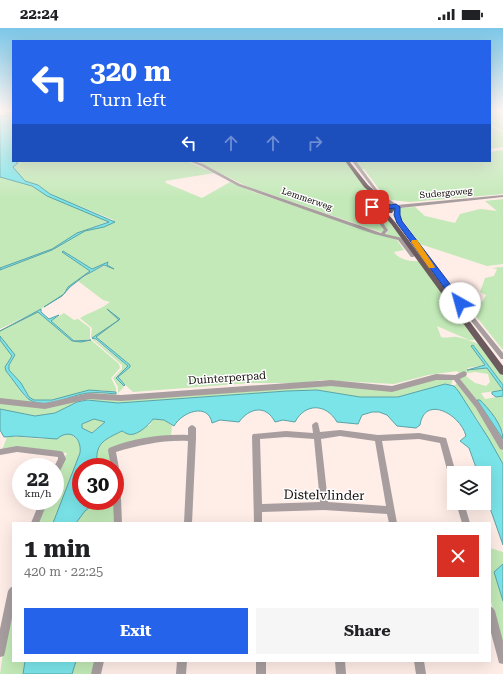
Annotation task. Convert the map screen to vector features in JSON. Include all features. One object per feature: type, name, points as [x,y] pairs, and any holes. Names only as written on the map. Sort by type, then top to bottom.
[{"type":"main road","points":[[348,162],[366,186],[382,211],[393,223],[503,372]]},
{"type":"main road","points":[[366,186],[388,208],[393,223]]},
{"type":"main road","points":[[378,204],[388,208]]},
{"type":"main road","points":[[382,211],[388,208]]},
{"type":"street","name":"Lemmerweg","points":[[194,162],[202,164],[239,185],[401,240],[413,256]]},
{"type":"street","points":[[355,162],[377,192],[399,209],[397,215],[400,222],[455,297],[503,357]]},
{"type":"street","name":"Sudergoweg","points":[[388,208],[503,196]]},
{"type":"street","points":[[378,204],[370,205],[386,230],[384,233]]},
{"type":"street","name":"Duinterperpad","points":[[0,401],[45,406],[89,396],[121,398],[331,383],[392,389],[436,377],[456,378],[464,374]]},
{"type":"street","points":[[456,378],[469,394],[503,447]]},
{"type":"street","points":[[316,426],[324,506]]},
{"type":"street","points":[[188,522],[192,428]]},
{"type":"street","points":[[258,522],[256,436],[286,434],[316,436],[340,433],[378,438],[419,436],[443,440],[450,466]]},
{"type":"street","points":[[118,522],[116,474],[112,450],[154,438],[192,438]]},
{"type":"street","points":[[378,438],[393,522]]},
{"type":"street","points":[[0,452],[17,449],[60,454],[62,458]]},
{"type":"street","name":"Distelvlinder","points":[[257,508],[324,506],[391,510]]},
{"type":"street","points":[[35,522],[40,510]]},
{"type":"street","points":[[462,510],[466,522]]},
{"type":"street","points":[[0,652],[12,596]]},
{"type":"street","points":[[491,615],[503,659]]},
{"type":"street","points":[[96,674],[99,662]]},
{"type":"street","points":[[181,674],[182,662]]},
{"type":"street","points":[[261,662],[261,674]]},
{"type":"street","points":[[340,662],[341,674]]},
{"type":"street","points":[[419,662],[421,674]]},
{"type":"green space","points":[[0,140],[12,140],[12,162],[189,162],[214,173],[165,181],[166,183],[202,198],[230,182],[256,193],[397,240],[404,250],[394,252],[405,260],[419,261],[475,340],[469,340],[481,346],[503,376],[503,385],[472,345],[485,365],[467,368],[468,370],[487,368],[503,390],[481,393],[485,399],[503,396],[503,432],[483,404],[477,401],[503,439],[503,445],[460,379],[466,376],[475,383],[486,386],[490,382],[488,374],[475,372],[460,374],[457,371],[428,375],[394,384],[321,380],[302,383],[250,383],[133,392],[118,378],[130,365],[96,337],[116,322],[98,334],[94,339],[128,366],[116,377],[124,387],[118,393],[118,387],[113,378],[122,369],[122,365],[92,339],[92,328],[80,318],[110,302],[103,300],[78,281],[104,266],[114,269],[107,265],[108,262],[92,269],[63,252],[90,271],[68,287],[62,295],[41,309],[0,329],[0,270],[52,250],[85,231],[104,227],[114,220],[50,194],[38,185],[24,181],[32,186],[109,221],[77,233],[52,249],[0,268]],"holes":[[[107,309],[120,319],[119,320]],[[437,326],[469,340],[457,337],[441,337]]]},
{"type":"green space","points":[[491,140],[503,140],[503,147],[491,149]]},
{"type":"green space","points":[[503,150],[503,194],[410,202],[391,200],[379,189],[364,169],[362,169],[356,162],[491,162],[491,152]]},
{"type":"green space","points":[[198,162],[346,162],[377,201],[375,203],[369,202],[369,205],[385,229],[383,233],[246,186]]},
{"type":"green space","points":[[503,199],[503,264],[487,266],[420,244],[399,215],[400,208],[415,207],[425,216],[455,223],[460,214],[480,209],[497,211],[485,201]]},
{"type":"green space","points":[[373,209],[379,209],[403,239],[386,235],[387,230]]},
{"type":"green space","points":[[503,267],[503,350],[466,304],[483,301],[486,295],[480,292],[485,278],[494,276],[497,269],[492,268]]},
{"type":"green space","points":[[36,312],[39,312],[73,342],[91,340],[119,364],[120,368],[111,378],[116,388],[116,392],[100,390],[52,400],[34,400],[29,397],[21,383],[9,370],[9,365],[15,356],[0,336],[0,331]]},
{"type":"green space","points":[[64,313],[74,320],[78,319],[90,328],[90,339],[74,341],[51,321]]},
{"type":"green space","points":[[0,340],[12,356],[5,367],[6,371],[25,397],[36,403],[60,401],[88,393],[116,394],[115,396],[99,395],[45,405],[0,400]]},
{"type":"green space","points":[[453,379],[451,385],[438,386],[398,397],[360,397],[317,390],[118,403],[87,400],[77,402],[55,413],[35,416],[0,409],[0,402],[31,406],[99,397],[326,384],[376,389],[429,380]]},
{"type":"green space","points":[[457,383],[461,384],[503,449],[503,464],[478,420],[454,386]]},
{"type":"green space","points":[[94,419],[105,422],[91,433],[82,429],[82,424]]},
{"type":"green space","points":[[153,419],[164,420],[172,426],[171,436],[117,447],[114,458],[97,458],[97,453],[101,444],[109,437],[122,431],[126,433],[150,425]]},
{"type":"green space","points":[[68,434],[77,439],[80,445],[78,458],[72,458],[72,474],[64,494],[64,459],[67,453],[31,448],[2,450],[7,437],[51,438]]},
{"type":"green space","points":[[41,510],[58,510],[53,522],[35,522]]},
{"type":"green space","points":[[86,510],[116,510],[117,522],[77,522]]},
{"type":"green space","points":[[491,548],[503,552],[503,564],[494,572],[503,601],[503,644],[491,602]]},
{"type":"green space","points":[[12,608],[12,662],[25,662],[23,674],[0,674]]},
{"type":"green space","points":[[76,662],[97,662],[94,674],[72,674]]},
{"type":"water","points":[[0,140],[12,140],[12,162],[18,163],[13,167],[25,181],[38,185],[50,194],[115,222],[104,227],[85,231],[52,250],[0,270],[0,268],[52,249],[77,233],[109,222],[47,196],[32,186],[0,177]]},
{"type":"water","points":[[63,251],[92,269],[108,262],[107,265],[114,269],[104,265],[84,276],[64,293],[68,287],[90,271],[62,252]]},
{"type":"water","points":[[63,294],[62,296],[44,307]]},
{"type":"water","points":[[41,309],[41,312],[49,319],[59,315],[51,321],[74,341],[91,340],[81,342],[72,341],[38,312],[0,331]]},
{"type":"water","points":[[107,309],[120,319],[119,320]]},
{"type":"water","points":[[116,322],[96,337],[130,365],[130,367],[118,377],[125,385],[124,386],[116,378],[128,366],[96,339],[92,338]]},
{"type":"water","points":[[0,336],[15,355],[9,365],[9,370],[21,383],[29,397],[34,400],[52,400],[89,390],[116,392],[116,394],[88,393],[51,403],[37,403],[30,400],[6,371],[5,367],[12,356],[0,340]]},
{"type":"water","points":[[473,345],[503,385],[503,390],[487,368],[467,370],[485,365],[471,346]]},
{"type":"water","points":[[445,384],[454,386],[489,439],[503,464],[503,545],[491,510],[491,466],[475,466],[469,448],[460,441],[466,436],[463,428],[451,415],[435,409],[429,411],[423,416],[420,425],[416,428],[397,426],[387,415],[379,412],[372,412],[362,415],[358,424],[337,422],[327,411],[316,408],[304,411],[295,422],[283,420],[275,422],[267,412],[257,410],[252,411],[243,417],[239,422],[220,420],[212,423],[210,417],[206,413],[194,411],[188,413],[174,426],[164,420],[153,419],[149,424],[135,434],[127,434],[122,431],[109,437],[101,444],[97,453],[97,458],[78,458],[80,453],[79,443],[74,436],[70,434],[66,434],[57,439],[16,436],[4,437],[0,430],[0,409],[35,416],[55,413],[77,402],[87,400],[118,403],[317,390],[360,397],[398,397]],"holes":[[[94,419],[105,422],[92,433],[82,428],[82,424]]]},
{"type":"water","points":[[503,390],[503,396],[496,397],[492,394],[492,392]]},
{"type":"water","points":[[477,400],[480,400],[495,418],[501,428],[503,439]]},
{"type":"water","points":[[72,474],[72,510],[86,510],[77,522],[53,522],[58,510],[64,510],[64,494]]},
{"type":"water","points":[[503,564],[503,601],[494,572]]},
{"type":"water","points":[[25,662],[76,662],[72,674],[23,674]]},
{"type":"slow traffic","points":[[414,242],[432,267]]},
{"type":"route","points":[[372,207],[377,206],[377,203],[381,202],[390,207],[396,206],[398,208],[399,211],[397,218],[431,266],[460,303]]}]
